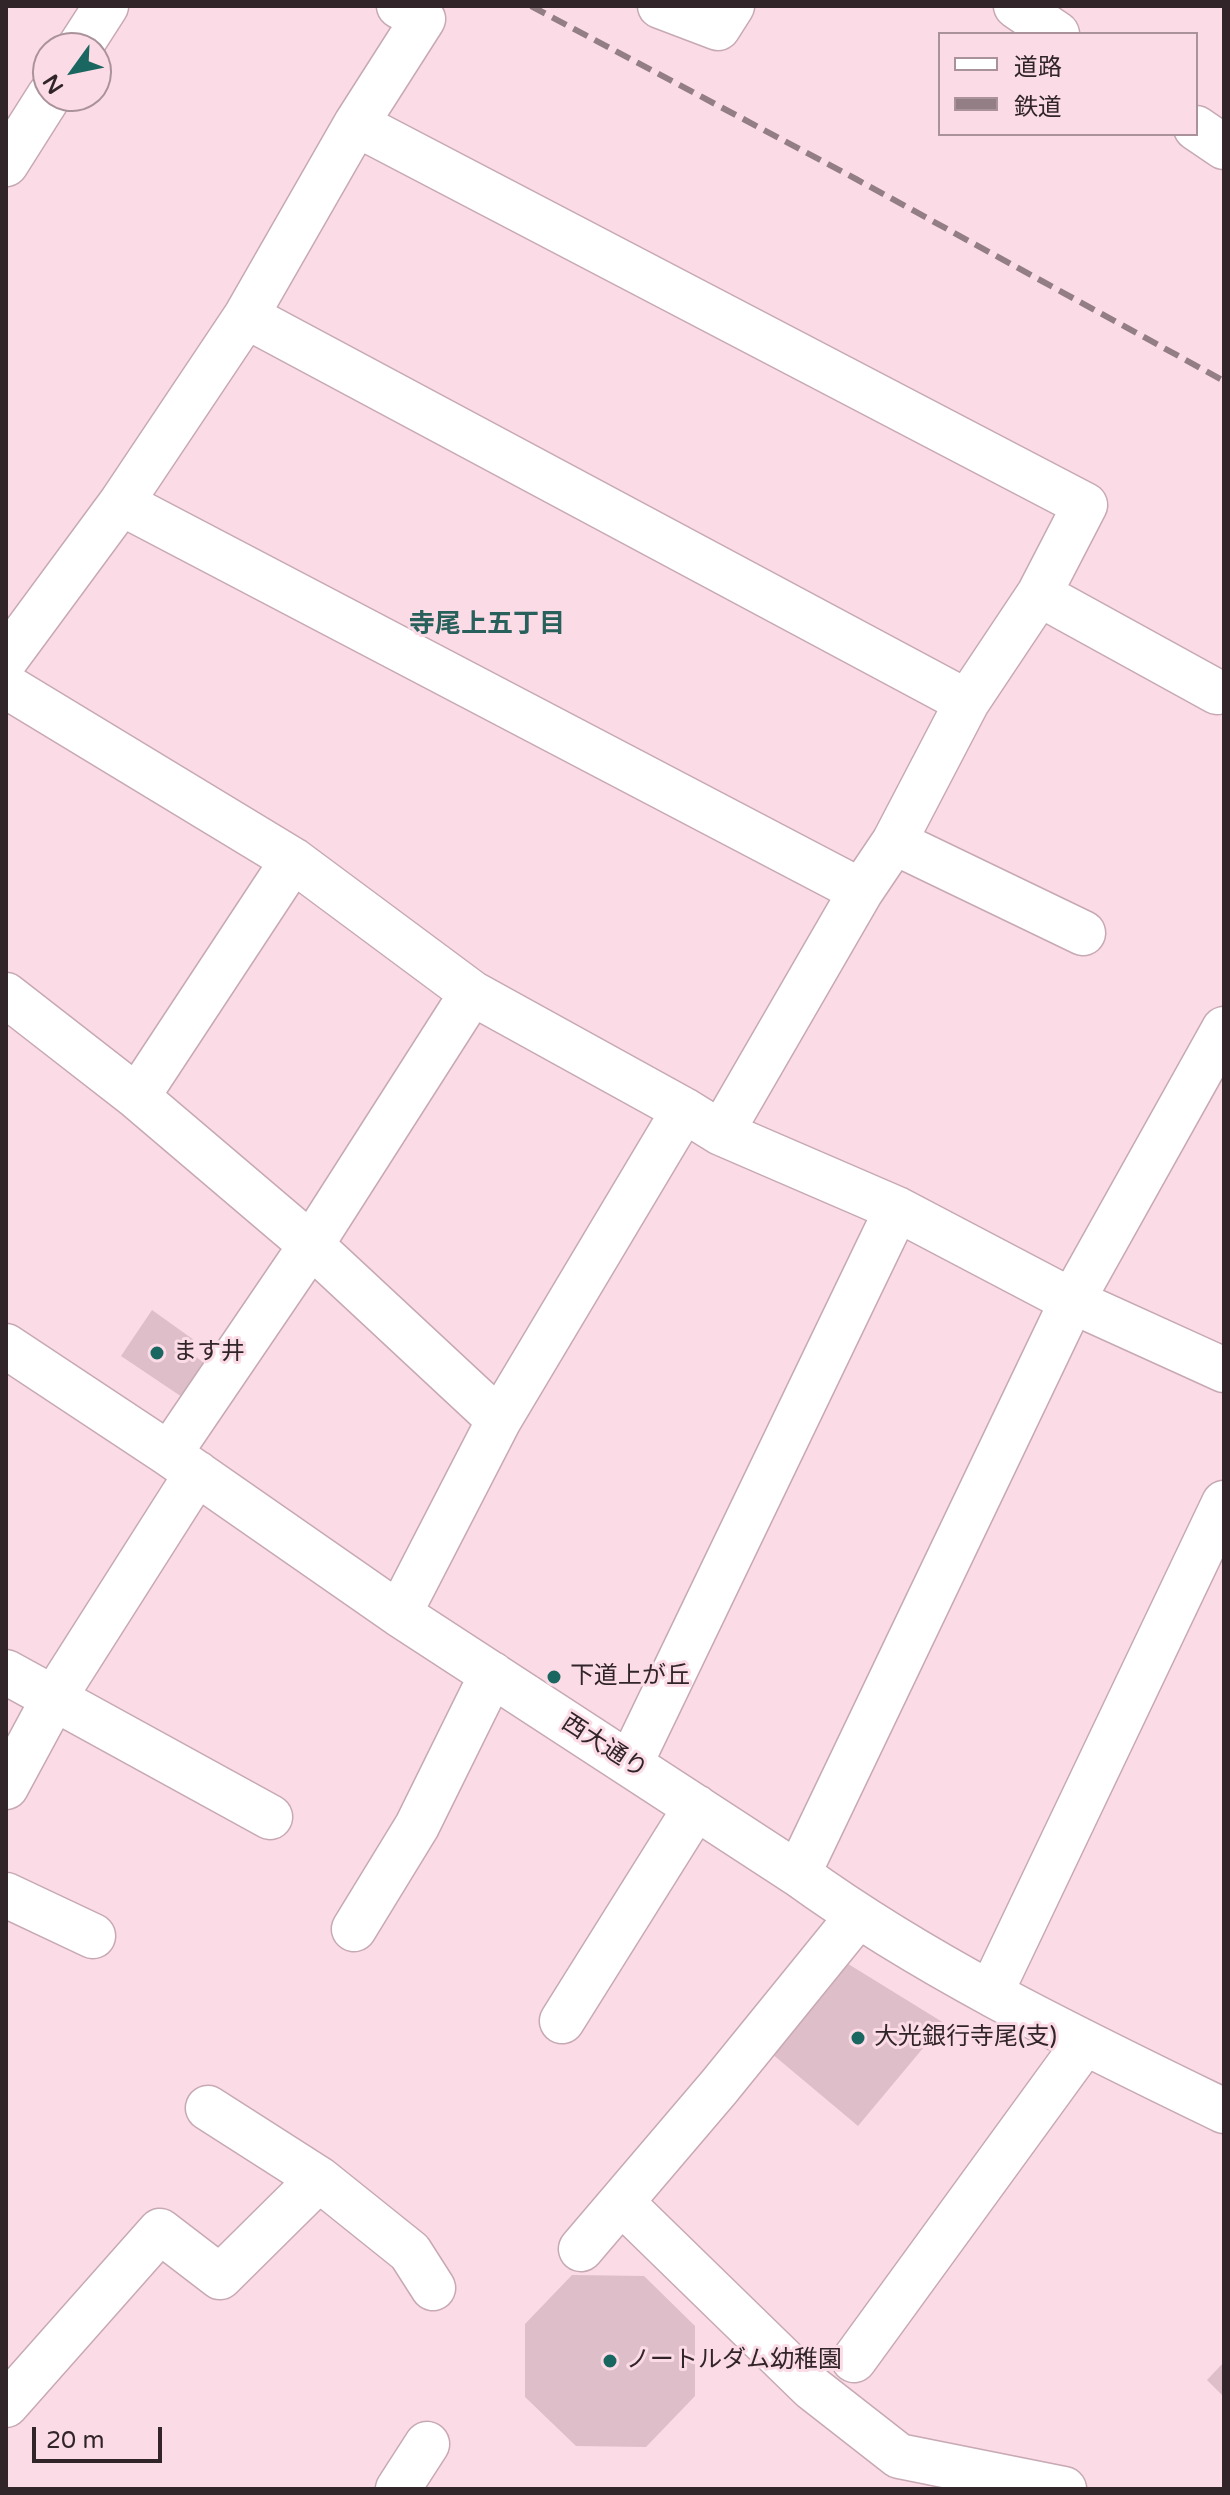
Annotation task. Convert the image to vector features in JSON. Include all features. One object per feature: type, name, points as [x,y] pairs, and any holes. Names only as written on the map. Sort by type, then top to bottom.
[{"type":"street","points":[[89,32],[106,6]]},
{"type":"street","points":[[6,659],[121,503],[246,316],[356,124],[423,19],[399,6]]},
{"type":"street","points":[[660,6],[718,28],[732,6]]},
{"type":"street","points":[[1016,6],[1054,32]]},
{"type":"street","points":[[6,164],[39,112]]},
{"type":"street","points":[[356,124],[1085,505],[1039,594],[967,702],[894,842],[861,891],[721,1133]]},
{"type":"street","points":[[1198,129],[1224,147]]},
{"type":"street","points":[[246,316],[967,702]]},
{"type":"street","points":[[121,503],[861,891]]},
{"type":"street","points":[[1039,594],[1217,692]]},
{"type":"street","points":[[6,686],[293,860],[472,993],[721,1133],[897,1209],[1072,1301],[1224,1370]]},
{"type":"street","points":[[894,842],[1083,933]]},
{"type":"street","points":[[137,1097],[293,860]]},
{"type":"street","points":[[6,1787],[183,1464],[311,1245],[472,993]]},
{"type":"street","points":[[6,995],[137,1097],[311,1245],[499,1420]]},
{"type":"street","points":[[798,1874],[1072,1301],[1224,1029]]},
{"type":"street","points":[[399,1614],[499,1420],[684,1110]]},
{"type":"street","points":[[630,1764],[897,1209]]},
{"type":"street","name":"西大通り","points":[[6,1346],[399,1614],[798,1874],[857,1917],[1084,2044],[1224,2110]]},
{"type":"street","points":[[991,1992],[1224,1503]]},
{"type":"street","points":[[6,1672],[270,1817]]},
{"type":"street","points":[[354,1929],[417,1826],[492,1674]]},
{"type":"street","points":[[562,2021],[696,1807]]},
{"type":"street","points":[[6,1895],[93,1936]]},
{"type":"street","points":[[581,2249],[857,1917]]},
{"type":"street","points":[[854,2360],[1084,2044]]},
{"type":"street","points":[[208,2108],[319,2179],[410,2252],[433,2288]]},
{"type":"street","points":[[6,2405],[160,2231],[220,2277],[319,2179]]},
{"type":"street","points":[[621,2202],[812,2388],[899,2456],[979,2481],[1064,2489]]},
{"type":"street","points":[[398,2489],[427,2444]]},
{"type":"building","name":"ます井","points":[[152,1310],[194,1340],[187,1350],[208,1366],[185,1399],[121,1356]]},
{"type":"building","name":"大光銀行寺尾(支)","points":[[845,1962],[944,2023],[858,2126],[771,2053]]},
{"type":"building","name":"ノートルダム幼稚園","points":[[572,2275],[644,2276],[695,2326],[695,2396],[646,2447],[576,2446],[525,2397],[525,2324]]},
{"type":"building","points":[[1224,2362],[1224,2397],[1207,2380]]},
{"type":"railway","points":[[531,6],[856,179],[1224,381]]},
{"type":"place","name":"ます井","points":[[157,1353]]},
{"type":"place","name":"下道上が丘","points":[[554,1677]]},
{"type":"place","name":"大光銀行寺尾(支)","points":[[858,2038]]},
{"type":"place","name":"ノートルダム幼稚園","points":[[610,2361]]},
{"type":"district","name":"寺尾上五丁目","points":[[487,625]]}]
